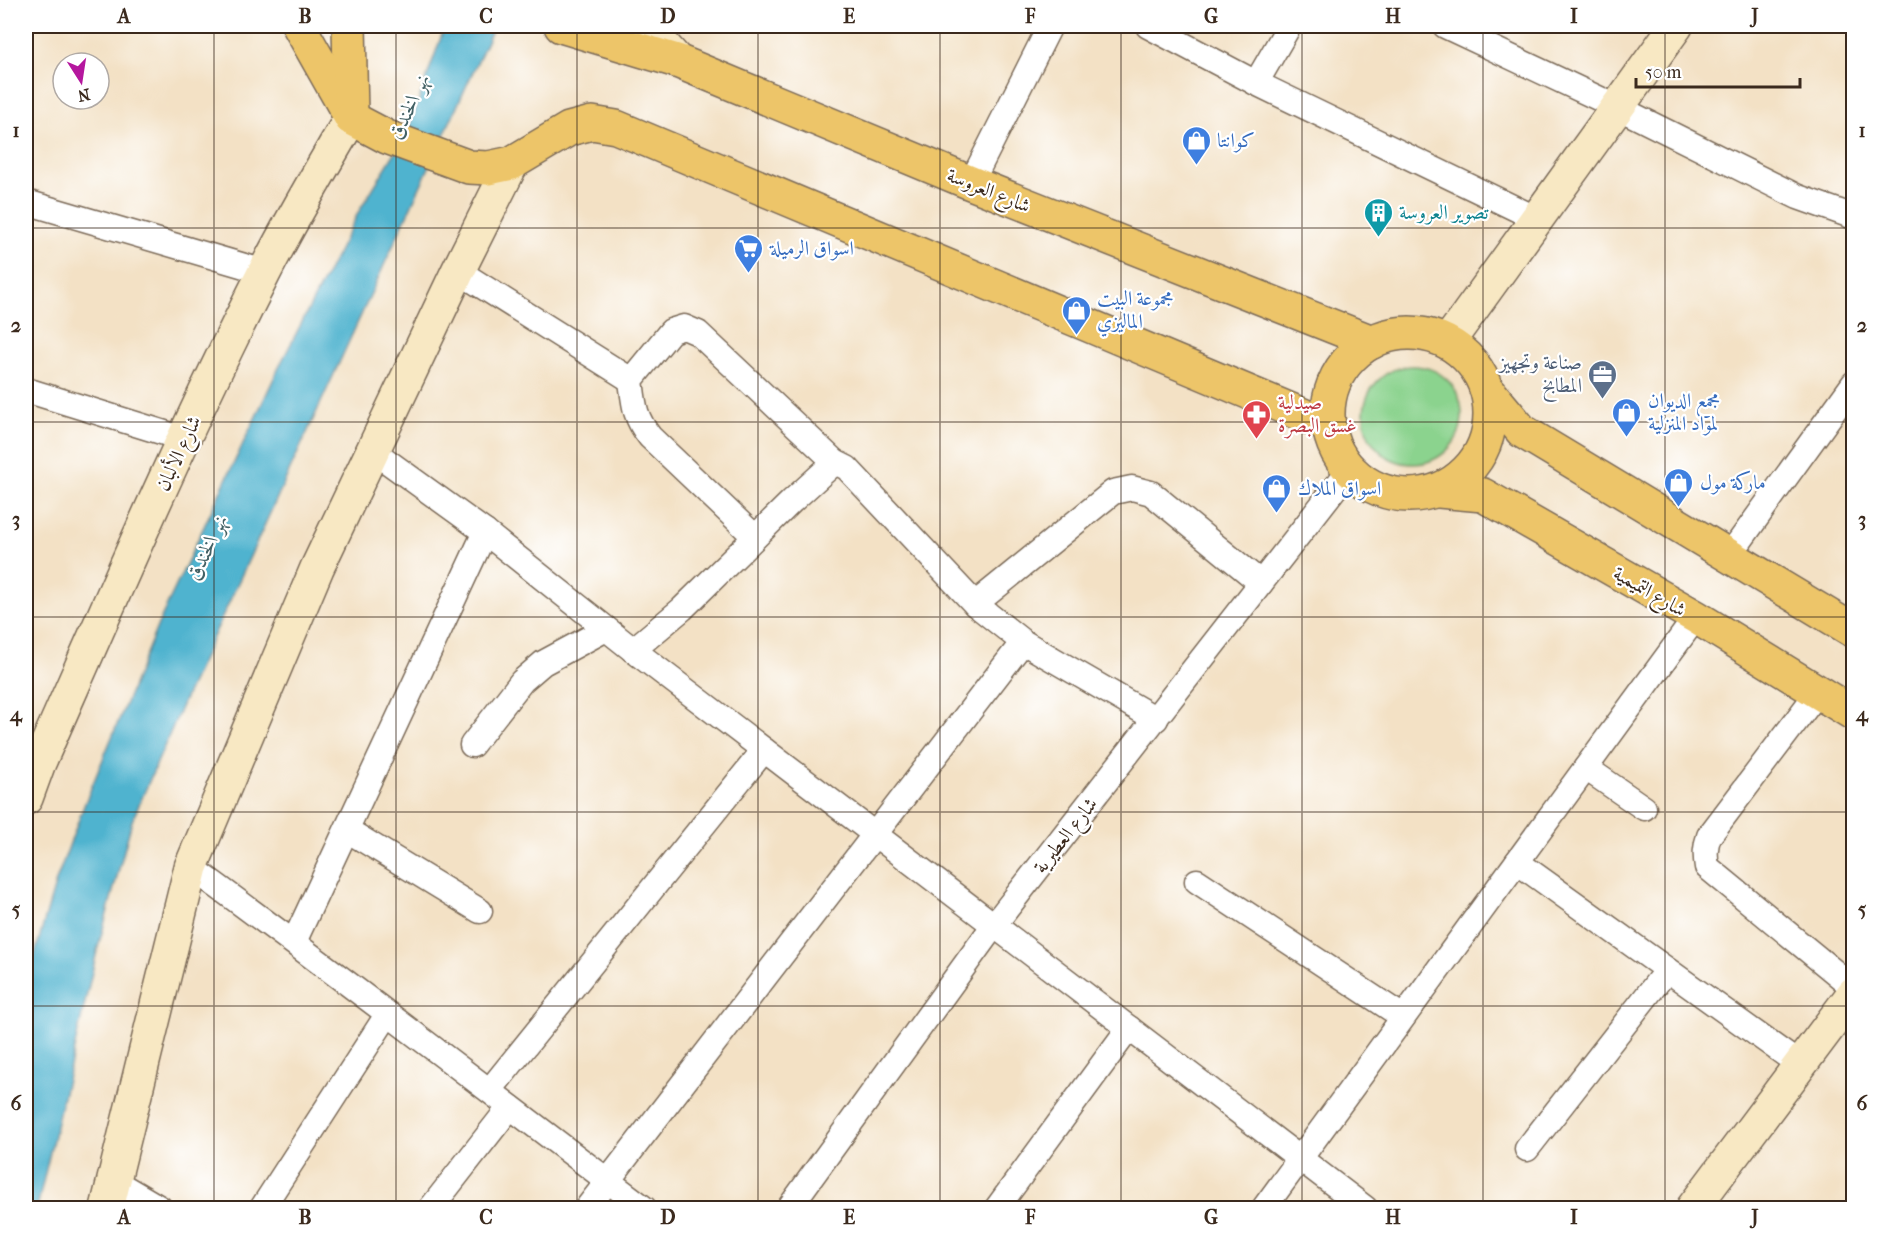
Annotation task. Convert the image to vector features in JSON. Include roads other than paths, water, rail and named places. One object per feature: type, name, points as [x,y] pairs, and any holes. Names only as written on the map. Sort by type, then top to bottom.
[{"type":"main road","points":[[299,26],[351,118],[387,137],[469,167],[488,168],[512,163],[569,129],[592,123],[616,127],[1329,426]]},
{"type":"main road","points":[[349,26],[351,118]]},
{"type":"main road","name":"شارع العروسة","points":[[561,26],[677,61],[971,183],[1372,342]]},
{"type":"main road","points":[[649,26],[677,61]]},
{"type":"main road","points":[[1448,342],[1676,26]]},
{"type":"main road","name":"شارع الألبان","points":[[26,798],[32,764],[184,439],[265,272],[351,118]]},
{"type":"main road","points":[[110,1195],[191,867],[317,567],[512,163]]},
{"type":"main road","points":[[1398,334],[1424,335],[1448,342],[1465,355],[1478,370],[1486,388],[1491,415],[1486,442],[1472,466],[1460,480],[1439,491],[1407,495],[1385,492],[1364,482],[1350,469],[1335,448],[1329,426],[1329,401],[1337,377],[1352,357],[1372,342],[1398,334]]},
{"type":"main road","points":[[1486,388],[1522,431],[1854,631]]},
{"type":"main road","name":"شارع التميمية","points":[[1439,491],[1483,495],[1696,618],[1854,714]]},
{"type":"main road","points":[[1693,1209],[1854,993]]},
{"type":"street","points":[[971,183],[1050,26]]},
{"type":"street","points":[[1148,26],[1256,83],[1537,219]]},
{"type":"street","points":[[1256,83],[1289,26]]},
{"type":"street","points":[[1445,26],[1617,107],[1798,197],[1854,217]]},
{"type":"street","points":[[26,202],[265,272]]},
{"type":"street","points":[[458,271],[631,380]]},
{"type":"street","points":[[755,537],[639,424],[631,380],[671,331],[684,327],[698,333],[835,462],[847,468],[975,604],[1023,642],[1156,718]]},
{"type":"street","points":[[1729,556],[1854,383]]},
{"type":"street","points":[[26,390],[184,439]]},
{"type":"street","points":[[373,451],[485,532],[633,650],[1365,1209]]},
{"type":"street","points":[[633,650],[682,609],[835,462]]},
{"type":"street","name":"شارع العطيرية","points":[[789,1209],[994,926],[1350,469]]},
{"type":"street","points":[[975,604],[1113,492],[1132,488],[1151,493],[1261,583]]},
{"type":"street","points":[[294,942],[485,532]]},
{"type":"street","points":[[1264,1209],[1696,618]]},
{"type":"street","points":[[472,745],[522,681],[543,663],[606,629]]},
{"type":"street","points":[[587,1209],[1023,642]]},
{"type":"street","points":[[1818,692],[1709,836],[1705,858],[1707,867],[1854,988]]},
{"type":"street","points":[[490,1090],[764,750]]},
{"type":"street","points":[[1586,768],[1644,808]]},
{"type":"street","points":[[347,830],[480,911]]},
{"type":"street","points":[[1517,862],[1800,1065]]},
{"type":"street","points":[[191,867],[294,942],[644,1209]]},
{"type":"street","points":[[1197,880],[1403,1017]]},
{"type":"street","points":[[1527,1149],[1667,970]]},
{"type":"street","points":[[262,1209],[387,1015]]},
{"type":"street","points":[[997,1209],[1129,1028]]},
{"type":"street","points":[[431,1209],[510,1107]]},
{"type":"street","points":[[110,1195],[160,1209]]},
{"type":"water","name":"نهر الخندق","points":[[445,26],[494,26],[186,696],[132,821],[97,951],[37,1208],[26,1208],[26,984],[56,881],[85,803],[159,622],[281,363],[359,211],[407,133]]},
{"type":"place","name":"كوانتا","points":[[1196,166]]},
{"type":"place","name":"تصوير العروسة","points":[[1378,238]]},
{"type":"place","name":"اسواق الرميلة","points":[[749,274]]},
{"type":"place","name":"مجموعة البيت الماليزي","points":[[1076,336]]},
{"type":"place","name":"صناعة وتجهيز المطابخ","points":[[1603,400]]},
{"type":"place","name":"مجمع الديوان لمواد المنزلية","points":[[1627,438]]},
{"type":"place","name":"صيدلية غسق البصرة","points":[[1257,440]]},
{"type":"place","name":"ماركة مول","points":[[1679,508]]},
{"type":"place","name":"اسواق الملاك","points":[[1277,514]]}]
